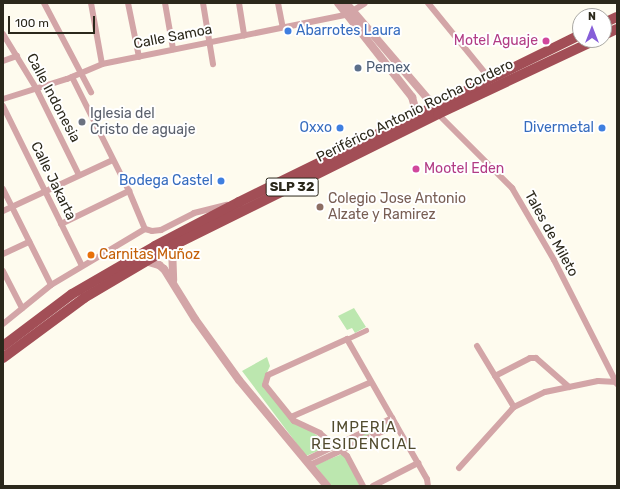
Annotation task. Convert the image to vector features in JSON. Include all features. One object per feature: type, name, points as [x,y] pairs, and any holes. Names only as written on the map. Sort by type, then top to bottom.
[{"type":"highway","name":"Periférico Antonio Rocha Cordero","points":[[3,358],[84,298],[145,261],[436,110],[490,79],[572,39]]},
{"type":"highway","name":"Periférico Antonio Rocha Cordero","points":[[3,346],[50,309],[101,276],[239,202],[417,115],[436,110],[577,48]]},
{"type":"street","points":[[44,3],[91,92]]},
{"type":"street","points":[[91,3],[102,64]]},
{"type":"street","points":[[128,3],[138,56]]},
{"type":"street","points":[[165,3],[173,49]]},
{"type":"street","points":[[202,3],[213,64]]},
{"type":"street","points":[[239,3],[244,36]]},
{"type":"street","points":[[278,3],[282,28]]},
{"type":"street","points":[[338,3],[349,12],[436,110]]},
{"type":"street","points":[[346,3],[349,12],[412,97],[417,106],[417,115]]},
{"type":"street","name":"Calle Samoa","points":[[3,99],[72,77],[81,71],[102,64],[282,28],[349,12],[365,3]]},
{"type":"street","points":[[428,3],[490,79]]},
{"type":"street","name":"Calle Indonesia","points":[[3,34],[36,88],[79,175]]},
{"type":"street","points":[[3,61],[17,56]]},
{"type":"street","points":[[72,77],[129,191],[145,229],[152,232],[161,230],[194,213],[239,202]]},
{"type":"street","name":"Calle Jakarta","points":[[3,106],[82,266]]},
{"type":"street","name":"Tales de Mileto","points":[[436,110],[512,188],[554,260],[617,383]]},
{"type":"street","points":[[3,211],[113,160]]},
{"type":"street","points":[[3,189],[51,285]]},
{"type":"street","points":[[61,224],[129,191]]},
{"type":"street","points":[[3,324],[51,285],[145,229]]},
{"type":"street","points":[[3,254],[29,242]]},
{"type":"street","points":[[172,246],[174,281]]},
{"type":"street","points":[[145,261],[159,265],[174,281],[195,319],[239,380],[311,462],[327,486]]},
{"type":"street","points":[[3,271],[22,308]]},
{"type":"street","points":[[363,486],[348,456],[320,433],[291,417],[265,385],[268,375],[366,330]]},
{"type":"street","points":[[347,339],[427,479],[428,486]]},
{"type":"street","points":[[477,346],[514,408]]},
{"type":"street","points":[[495,376],[530,358],[536,358],[569,387]]},
{"type":"street","points":[[291,417],[371,382]]},
{"type":"street","points":[[459,468],[514,408],[545,392],[598,382],[617,383]]},
{"type":"street","points":[[311,462],[314,456],[392,418]]},
{"type":"street","points":[[311,462],[342,451],[396,425]]},
{"type":"street","points":[[373,486],[418,463]]},
{"type":"green space","points":[[354,308],[366,327],[355,333],[352,328],[347,330],[338,316]]},
{"type":"green space","points":[[267,357],[270,366],[264,379],[264,385],[290,418],[332,445],[306,456],[242,371]]},
{"type":"green space","points":[[390,422],[391,425],[341,447],[341,445]]},
{"type":"green space","points":[[342,454],[346,457],[360,486],[331,486],[315,465]]},
{"type":"place","name":"Abarrotes Laura","points":[[288,31]]},
{"type":"place","name":"Motel Aguaje","points":[[546,41]]},
{"type":"place","name":"Pemex","points":[[358,68]]},
{"type":"place","name":"Iglesia del Cristo de aguaje","points":[[82,122]]},
{"type":"place","name":"Oxxo","points":[[340,128]]},
{"type":"place","name":"Divermetal","points":[[602,128]]},
{"type":"place","name":"Mootel Eden","points":[[416,169]]},
{"type":"place","name":"Bodega Castel","points":[[221,181]]},
{"type":"place","name":"Colegio Jose Antonio Alzate y Ramirez","points":[[320,207]]},
{"type":"place","name":"Carnitas Muñoz","points":[[91,255]]},
{"type":"district","name":"IMPERIA RESIDENCIAL","points":[[364,436]]}]
